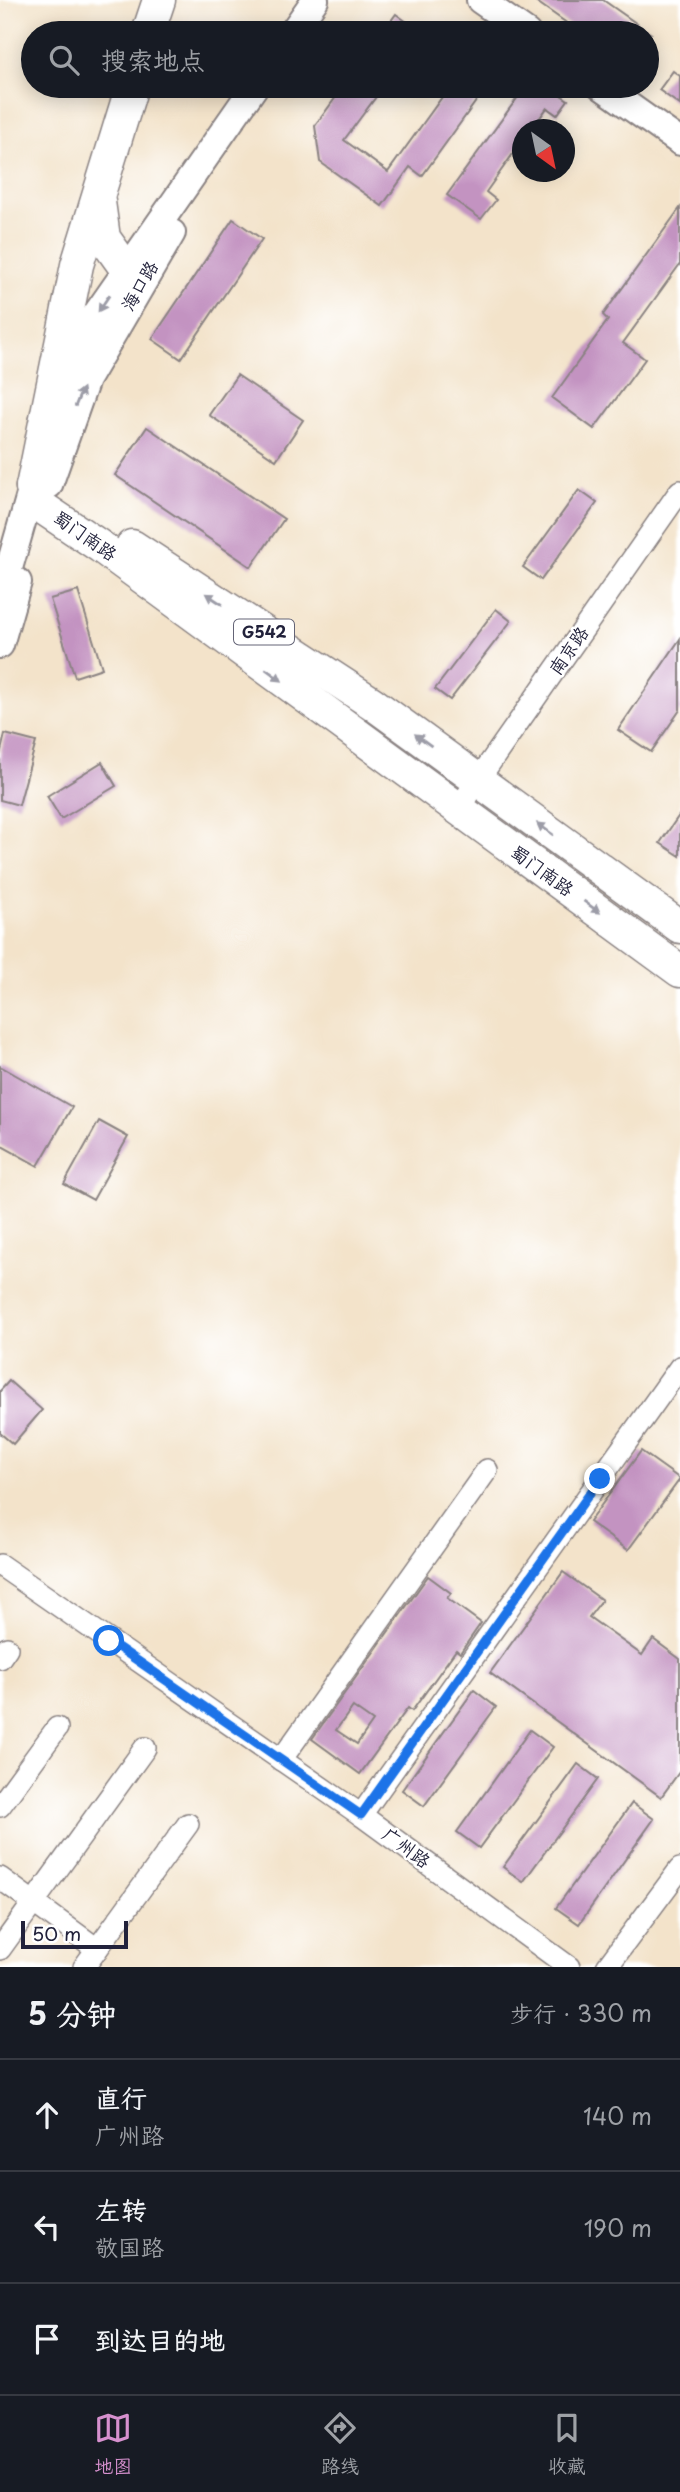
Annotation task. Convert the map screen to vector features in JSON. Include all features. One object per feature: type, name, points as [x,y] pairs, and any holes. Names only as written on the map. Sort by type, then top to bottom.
[{"type":"highway","points":[[152,21],[159,0]]},
{"type":"highway","points":[[40,492],[77,265],[128,98]]},
{"type":"highway","points":[[100,187],[100,227],[127,270]]},
{"type":"highway","name":"蜀门南路","points":[[40,492],[109,530],[372,703],[680,927]]},
{"type":"highway","name":"蜀门南路","points":[[40,492],[101,547],[680,971]]},
{"type":"main road","points":[[301,21],[316,0]]},
{"type":"main road","points":[[321,21],[336,0]]},
{"type":"main road","points":[[480,0],[510,21]]},
{"type":"main road","name":"海口路","points":[[40,492],[66,376],[92,320],[247,98]]},
{"type":"main road","name":"海口路","points":[[40,492],[86,380],[166,242],[267,98]]},
{"type":"main road","points":[[618,98],[680,142]]},
{"type":"main road","points":[[0,600],[40,492]]},
{"type":"main road","points":[[0,645],[40,492]]},
{"type":"street","name":"南京路","points":[[457,810],[680,491]]},
{"type":"street","points":[[361,1815],[680,1367]]},
{"type":"street","points":[[281,1760],[487,1470]]},
{"type":"street","name":"广州路","points":[[0,1566],[361,1815],[569,1967]]},
{"type":"street","points":[[0,1807],[57,1728]]},
{"type":"street","points":[[0,1949],[145,1748]]},
{"type":"street","points":[[84,1967],[188,1824]]},
{"type":"street","points":[[607,1967],[680,1869]]},
{"type":"street","points":[[0,1878],[97,1949]]},
{"type":"building","points":[[534,0],[603,0],[633,21],[564,21]]},
{"type":"building","points":[[396,14],[406,21],[391,21]]},
{"type":"building","points":[[673,71],[680,76],[680,105],[659,90]]},
{"type":"building","points":[[335,98],[375,98],[344,140],[388,172],[441,98],[478,98],[422,176],[410,167],[382,206],[320,162],[315,126]]},
{"type":"building","points":[[517,98],[568,100],[557,115],[547,108],[539,119],[512,119],[512,155],[486,192],[496,200],[481,219],[447,195]]},
{"type":"building","points":[[680,208],[680,264],[623,343],[645,359],[594,429],[552,398],[608,320],[603,315]]},
{"type":"building","points":[[233,219],[262,239],[181,359],[152,339]]},
{"type":"building","points":[[237,375],[303,420],[276,460],[209,415]]},
{"type":"building","points":[[147,427],[284,519],[251,567],[115,475]]},
{"type":"building","points":[[579,490],[597,503],[541,580],[523,567]]},
{"type":"building","points":[[78,591],[102,668],[75,677],[50,599]]},
{"type":"building","points":[[496,609],[511,621],[450,700],[435,689]]},
{"type":"building","points":[[680,639],[680,710],[651,752],[618,730]]},
{"type":"building","points":[[5,734],[36,742],[19,805],[0,800],[0,755]]},
{"type":"building","points":[[102,762],[116,786],[61,819],[47,796]]},
{"type":"building","points":[[680,814],[680,856],[660,843]]},
{"type":"building","points":[[0,1066],[72,1107],[38,1166],[0,1145]]},
{"type":"building","points":[[99,1121],[128,1137],[93,1200],[64,1184]]},
{"type":"building","points":[[9,1381],[42,1410],[13,1444],[0,1433],[0,1391]]},
{"type":"building","points":[[641,1451],[680,1479],[628,1550],[589,1522]]},
{"type":"building","points":[[563,1572],[602,1600],[589,1617],[642,1655],[653,1639],[680,1659],[680,1771],[661,1797],[490,1673]]},
{"type":"building","points":[[428,1576],[451,1593],[447,1598],[481,1623],[460,1653],[456,1650],[412,1711],[408,1708],[360,1774],[312,1739]],"holes":[[[353,1707],[373,1721],[357,1744],[336,1730]]]},
{"type":"building","points":[[474,1690],[496,1707],[424,1806],[402,1790]]},
{"type":"building","points":[[530,1730],[553,1747],[479,1848],[457,1832]]},
{"type":"building","points":[[578,1764],[598,1779],[523,1882],[503,1867]]},
{"type":"building","points":[[632,1803],[654,1819],[579,1924],[556,1908]]},
{"type":"route","points":[[109,1641],[361,1815],[600,1479]]}]
